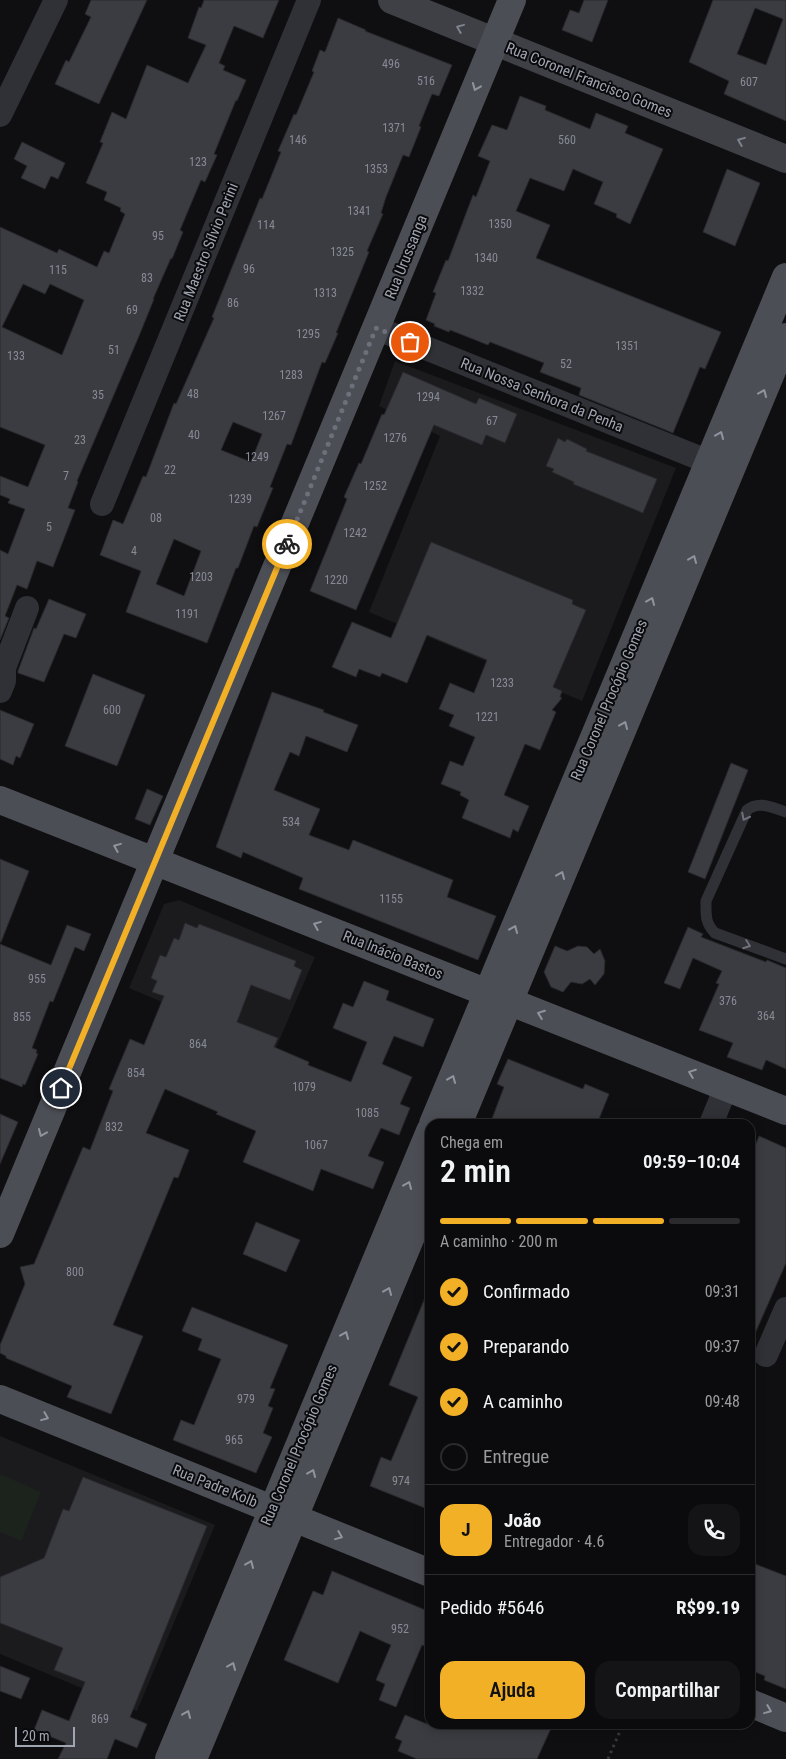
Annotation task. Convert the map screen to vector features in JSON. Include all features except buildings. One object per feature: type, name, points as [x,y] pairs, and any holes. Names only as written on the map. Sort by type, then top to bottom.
[{"type":"main road","name":"Rua Coronel Francisco Gomes","points":[[392,0],[786,159]]},
{"type":"main road","name":"Rua Urussanga","points":[[0,1234],[512,0]]},
{"type":"main road","name":"Rua Coronel Procópio Gomes","points":[[460,1119],[498,997],[709,462],[786,277]]},
{"type":"main road","name":"Rua Coronel Procópio Gomes","points":[[436,1119],[498,997],[786,337]]},
{"type":"main road","name":"Rua Inácio Bastos","points":[[0,800],[786,1111]]},
{"type":"main road","name":"Rua Coronel Procópio Gomes","points":[[193,1759],[283,1514],[425,1144]]},
{"type":"main road","name":"Rua Coronel Procópio Gomes","points":[[169,1759],[425,1202]]},
{"type":"main road","name":"Rua Padre Kolb","points":[[0,1399],[425,1572]]},
{"type":"main road","points":[[755,1705],[786,1718]]},
{"type":"street","points":[[0,115],[56,0]]},
{"type":"street","name":"Rua Maestro Sílvio Perini","points":[[102,504],[310,0]]},
{"type":"street","name":"Rua Nossa Senhora da Penha","points":[[376,328],[709,462]]},
{"type":"street","points":[[0,691],[4,681],[4,668],[27,608]]},
{"type":"street","points":[[712,1119],[726,1087]]},
{"type":"street","points":[[766,1355],[786,1309]]},
{"type":"lane","points":[[786,812],[758,804],[747,810],[706,901],[706,918],[708,925],[715,933],[786,959]]},
{"type":"path","points":[[608,1759],[621,1729]]},
{"type":"shaded area","points":[[395,361],[676,468],[582,701],[369,612],[440,436],[379,406]]},
{"type":"shaded area","points":[[179,900],[315,957],[275,1050],[129,988],[164,904]]},
{"type":"shaded area","points":[[0,1436],[215,1525],[137,1711],[0,1654]]},
{"type":"shaded area","points":[[0,1474],[41,1492],[21,1541],[0,1532]]},
{"type":"way so far","points":[[287,544],[376,328],[410,342]]},
{"type":"route","points":[[61,1088],[287,544]]}]
